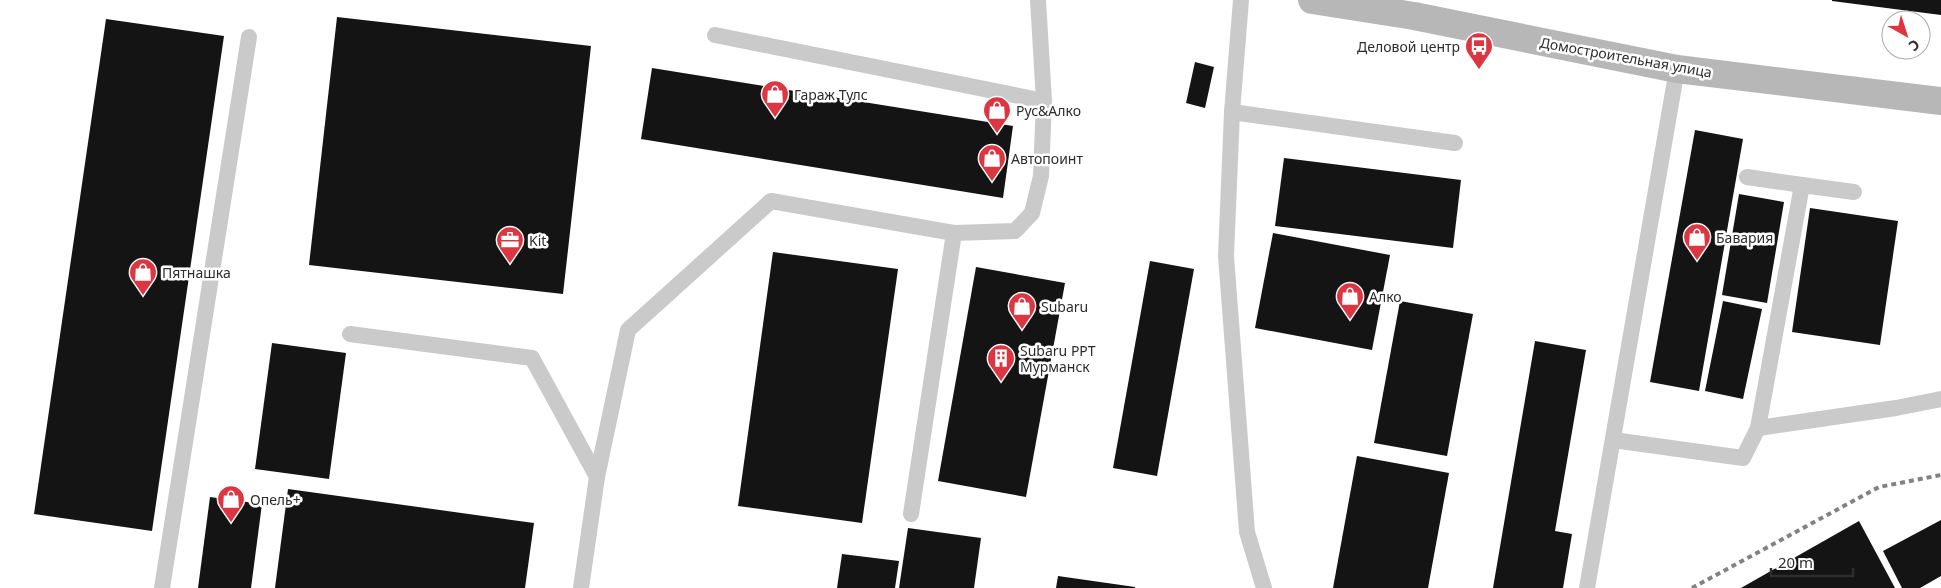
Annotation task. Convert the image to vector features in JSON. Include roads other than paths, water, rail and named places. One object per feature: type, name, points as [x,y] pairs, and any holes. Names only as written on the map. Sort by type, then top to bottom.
[{"type":"street","name":"Домостроительная улица","points":[[1312,0],[1414,16],[1677,69],[1941,101]]},
{"type":"lane","points":[[581,588],[597,477],[628,330],[771,201],[954,233],[1015,231],[1032,214],[1041,176],[1044,101],[1038,0]]},
{"type":"lane","points":[[1241,0],[1232,112],[1226,256],[1247,532],[1264,588]]},
{"type":"lane","points":[[715,35],[1044,101]]},
{"type":"lane","points":[[162,588],[249,37]]},
{"type":"lane","points":[[1587,588],[1677,69]]},
{"type":"lane","points":[[1232,112],[1455,143]]},
{"type":"lane","points":[[1747,176],[1854,192]]},
{"type":"lane","points":[[1613,440],[1743,458],[1758,428],[1802,185]]},
{"type":"lane","points":[[911,514],[954,233]]},
{"type":"lane","points":[[350,334],[532,358],[597,477]]},
{"type":"lane","points":[[1758,428],[1941,400]]},
{"type":"railway","points":[[1692,588],[1879,487],[1941,475]]},
{"type":"place","name":"Деловой центр","points":[[1479,70]]},
{"type":"place","name":"Гараж Тулс","points":[[775,118]]},
{"type":"place","name":"Рус&Алко","points":[[997,134]]},
{"type":"place","name":"Автопоинт","points":[[992,182]]},
{"type":"place","name":"Бавария","points":[[1697,261]]},
{"type":"place","name":"Kit","points":[[510,264]]},
{"type":"place","name":"Пятнашка","points":[[143,296]]},
{"type":"place","name":"Алко","points":[[1350,320]]},
{"type":"place","name":"Subaru","points":[[1022,330]]},
{"type":"place","name":"Subaru РРТ Мурманск","points":[[1001,382]]},
{"type":"place","name":"Опель+","points":[[231,523]]}]
